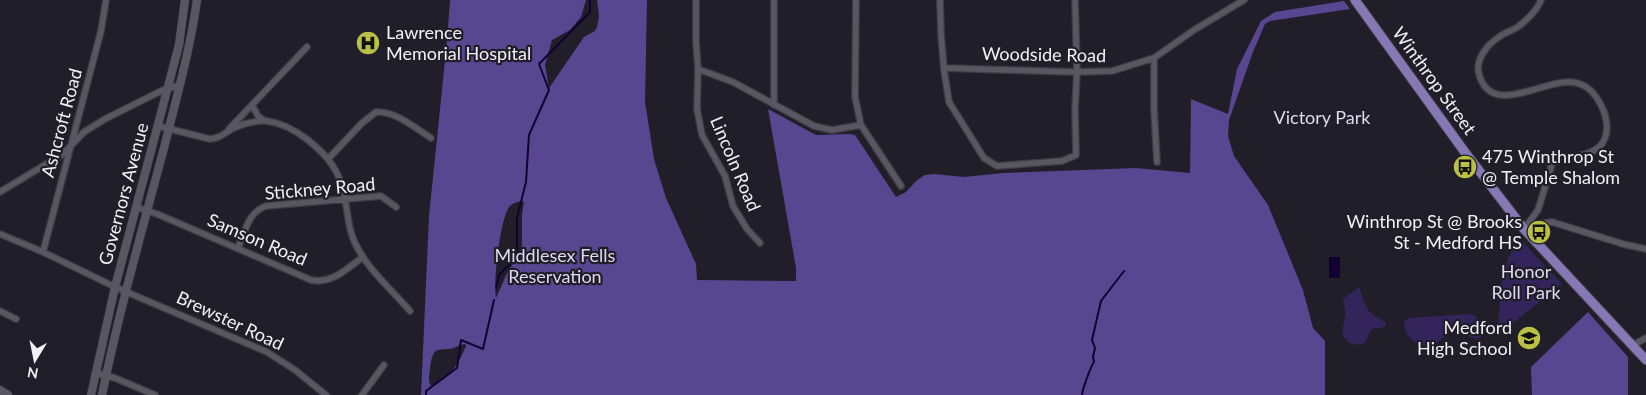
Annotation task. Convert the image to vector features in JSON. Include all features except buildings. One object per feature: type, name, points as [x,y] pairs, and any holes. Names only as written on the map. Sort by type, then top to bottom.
[{"type":"main road","name":"Winthrop Street","points":[[1355,0],[1464,151],[1524,229],[1646,360]]},
{"type":"street","name":"Ashcroft Road","points":[[43,252],[102,31],[106,0]]},
{"type":"street","name":"Governors Avenue","points":[[91,395],[115,287],[179,45],[186,0]]},
{"type":"street","name":"Governors Avenue","points":[[102,395],[126,291],[180,85],[191,36],[196,0]]},
{"type":"street","name":"Lincoln Road","points":[[696,0],[697,109],[702,135],[724,176],[733,206],[746,229],[760,243]]},
{"type":"street","points":[[774,0],[774,105]]},
{"type":"street","points":[[856,0],[855,97],[861,124],[901,186]]},
{"type":"street","points":[[940,0],[944,68],[949,102],[984,158],[998,166],[1062,161],[1076,155],[1077,72],[1075,0]]},
{"type":"street","name":"Woodside Road","points":[[944,68],[1077,72],[1112,71],[1154,58],[1194,30],[1244,0]]},
{"type":"street","points":[[1524,229],[1538,210],[1552,164],[1560,157],[1589,154],[1602,146],[1607,133],[1604,112],[1594,93],[1580,84],[1567,82],[1511,96],[1493,93],[1482,84],[1478,72],[1485,48],[1500,36],[1518,26],[1531,14],[1541,0]]},
{"type":"street","points":[[158,126],[210,139],[217,138],[227,131],[307,47]]},
{"type":"street","points":[[1154,58],[1157,162]]},
{"type":"street","points":[[698,69],[733,82],[814,126],[832,130],[861,124]]},
{"type":"street","points":[[0,192],[63,154],[84,132],[113,114],[168,88],[180,85]]},
{"type":"street","points":[[252,105],[258,116],[265,121]]},
{"type":"street","points":[[328,158],[362,123],[376,112],[392,114],[431,138]]},
{"type":"street","points":[[227,131],[265,121],[292,128],[313,143],[328,158],[337,173],[345,198],[353,238],[363,257],[410,310]]},
{"type":"street","name":"Stickney Road","points":[[238,248],[250,219],[255,212],[272,205],[381,196],[385,197],[396,207]]},
{"type":"street","name":"Samson Road","points":[[136,207],[318,281],[329,280],[339,276],[363,257]]},
{"type":"street","points":[[1524,229],[1552,222],[1623,244],[1646,249]]},
{"type":"street","name":"Brewster Road","points":[[0,234],[43,252],[115,287],[266,352],[295,370],[326,395]]},
{"type":"street","points":[[0,311],[16,319]]},
{"type":"street","points":[[1633,346],[1646,338]]},
{"type":"street","points":[[362,395],[384,366]]},
{"type":"street","points":[[95,373],[106,375],[155,395]]},
{"type":"street","points":[[0,390],[8,395]]},
{"type":"green space","name":"Middlesex Fells Reservation","points":[[450,0],[586,0],[581,17],[570,30],[552,40],[545,65],[549,88],[584,37],[595,31],[599,16],[597,0],[647,0],[645,102],[654,159],[666,198],[696,264],[697,280],[796,281],[796,268],[768,109],[816,135],[855,135],[896,197],[906,192],[916,181],[925,175],[934,174],[964,177],[1003,173],[1136,168],[1190,173],[1191,99],[1228,114],[1237,69],[1261,21],[1275,12],[1344,1],[1350,9],[1270,21],[1265,24],[1229,120],[1228,136],[1234,156],[1268,205],[1303,290],[1313,328],[1325,341],[1325,395],[421,395],[429,216]],"holes":[[[521,201],[524,202],[522,245],[496,298],[496,265],[503,223],[510,206]],[[465,344],[466,346],[460,360],[444,378],[431,386],[429,376],[433,354],[436,351]]]},
{"type":"green space","name":"Honor Roll Park","points":[[1521,240],[1562,284],[1498,335],[1504,271],[1513,248]]},
{"type":"green space","points":[[1359,287],[1368,310],[1386,324],[1385,327],[1372,329],[1366,342],[1357,345],[1346,340],[1344,336],[1345,310],[1343,299]]},
{"type":"green space","points":[[1588,312],[1628,357],[1628,395],[1532,395],[1531,367]]},
{"type":"green space","points":[[1470,314],[1478,318],[1483,324],[1481,337],[1477,339],[1455,332],[1449,333],[1435,344],[1427,346],[1418,344],[1411,339],[1404,328],[1404,323],[1408,318]]},
{"type":"shaded area","points":[[1329,257],[1340,257],[1340,278],[1329,278]]},
{"type":"waterway","points":[[496,288],[499,275],[517,257],[517,218],[526,182],[529,135],[549,90],[539,64],[590,12],[590,0]]},
{"type":"waterway","points":[[1082,395],[1094,362],[1095,348],[1092,340],[1101,301],[1124,271]]},
{"type":"waterway","points":[[426,395],[426,391],[457,368],[461,340],[483,349],[494,300]]},
{"type":"place","name":"Lawrence Memorial Hospital","points":[[368,43]]},
{"type":"place","name":"475 Winthrop St @ Temple Shalom","points":[[1465,167]]},
{"type":"place","name":"Winthrop St @ Brooks St - Medford HS","points":[[1539,232]]},
{"type":"place","name":"Medford High School","points":[[1529,338]]},
{"type":"park label","name":"Victory Park","points":[[1322,118]]}]
